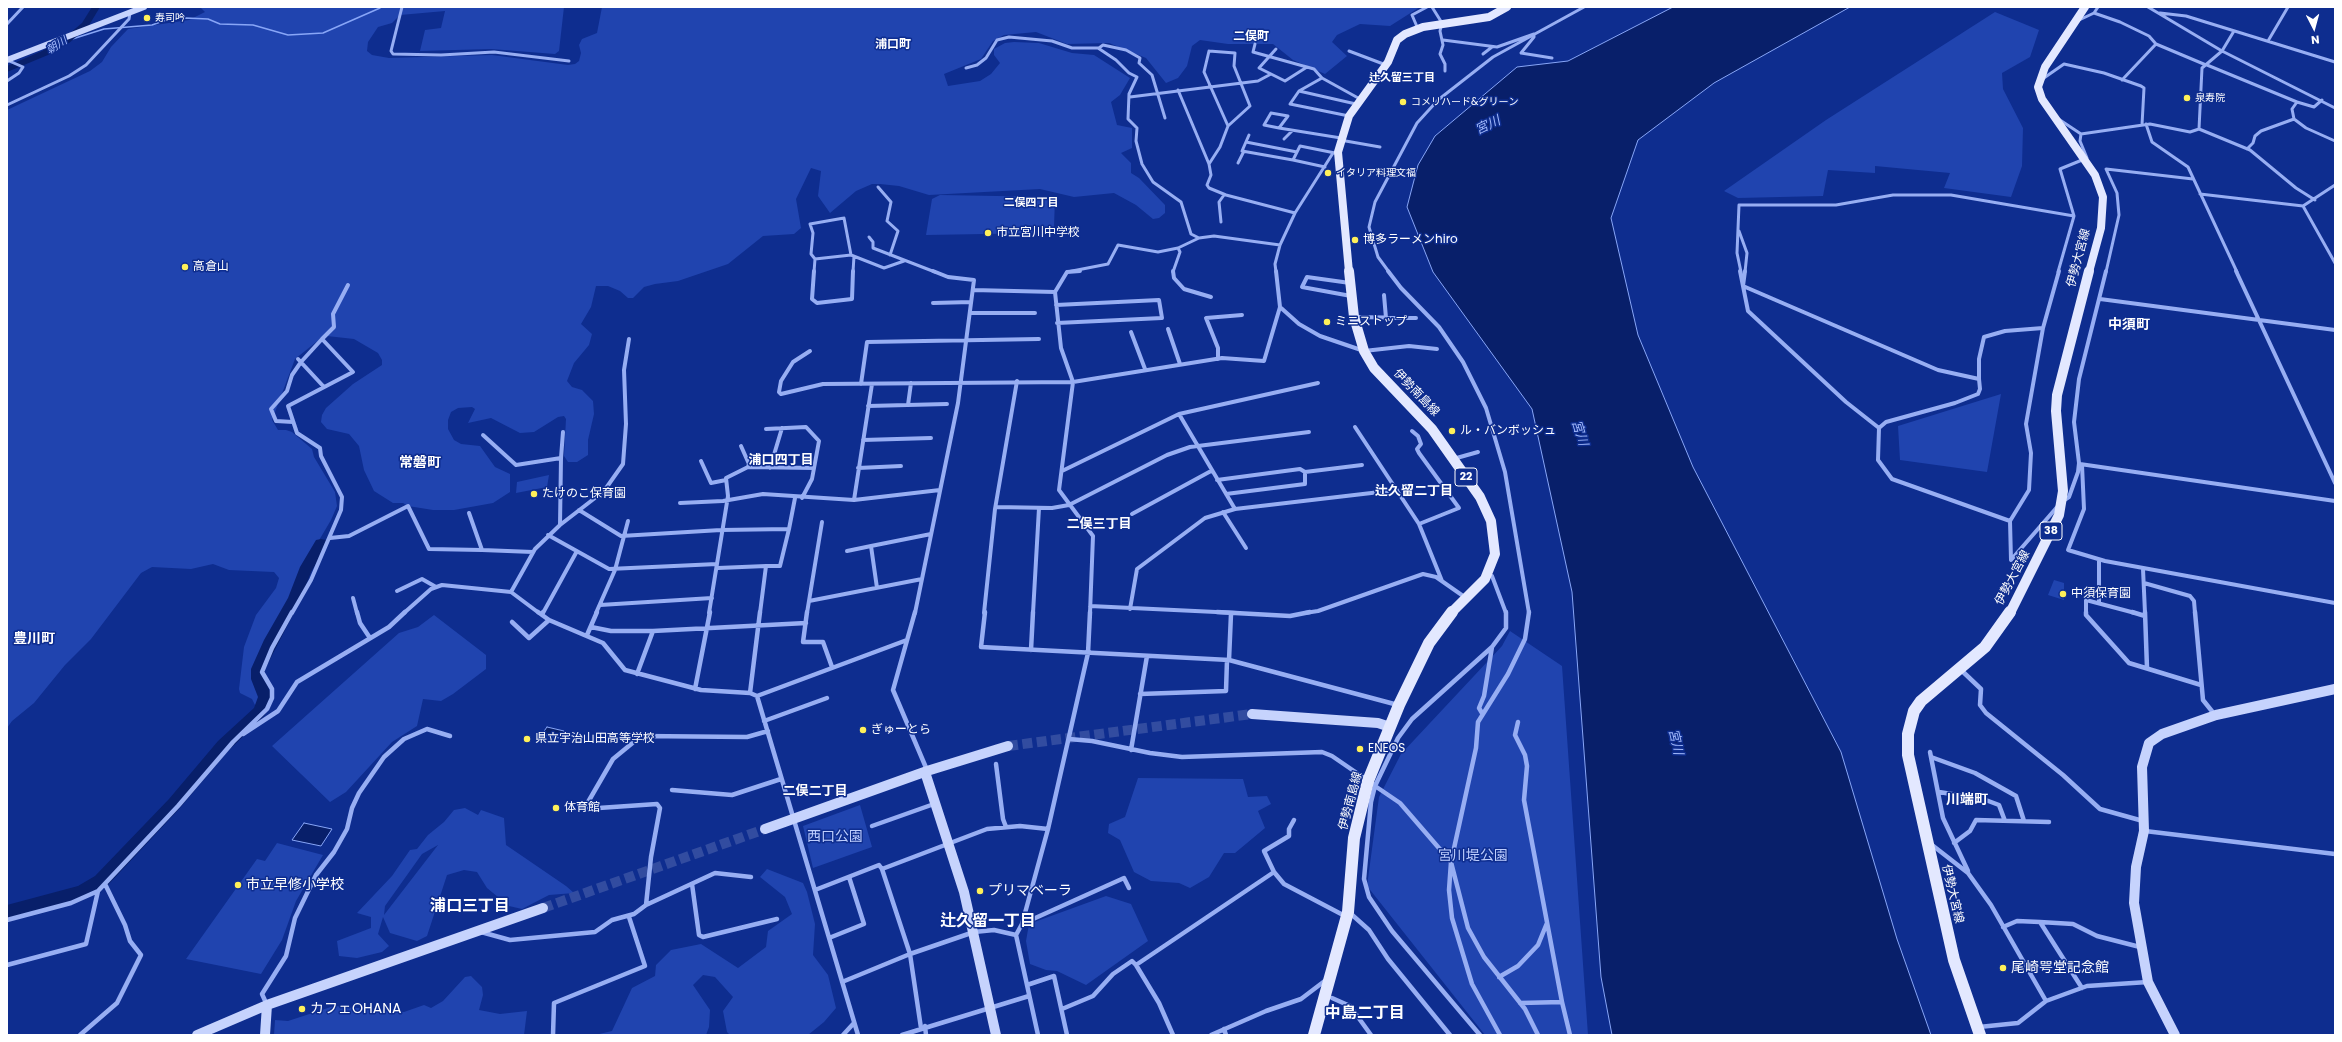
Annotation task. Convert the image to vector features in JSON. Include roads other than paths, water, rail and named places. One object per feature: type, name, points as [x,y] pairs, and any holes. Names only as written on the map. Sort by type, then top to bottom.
[{"type":"main road","name":"伊勢南島線","points":[[1314,1035],[1328,979],[1348,914],[1354,838],[1390,727],[1399,705],[1434,634],[1466,598],[1480,586],[1489,572],[1495,554],[1491,521],[1484,504],[1432,429],[1379,374],[1364,351],[1354,317],[1336,152],[1349,116],[1358,101],[1386,65],[1397,40],[1405,34],[1418,29],[1442,23],[1489,16],[1506,7]]},
{"type":"main road","points":[[2039,82],[2045,67],[2085,7]]},
{"type":"main road","name":"伊勢大宮線","points":[[1978,1031],[1954,960],[1926,842],[1908,755],[1908,734],[1914,711],[1921,701],[1958,668],[1985,647],[2012,610],[2059,515],[2062,502],[2062,475],[2056,411],[2058,395],[2074,324],[2103,216],[2103,197],[2100,186],[2085,160],[2042,99],[2039,82]]},
{"type":"street","points":[[7,24],[23,7]]},
{"type":"street","points":[[7,60],[144,7]]},
{"type":"street","points":[[402,7],[391,51],[392,54],[441,55],[494,52],[569,61]]},
{"type":"street","points":[[1418,29],[1412,15],[1427,7]]},
{"type":"street","points":[[1432,7],[1442,23],[1440,31],[1443,40],[1440,54],[1445,64],[1445,71]]},
{"type":"street","points":[[1500,1035],[1472,984],[1452,918],[1449,890],[1451,862],[1476,748],[1478,722],[1518,655],[1525,639],[1529,611],[1505,472],[1486,408],[1463,362],[1439,327],[1388,271],[1378,257],[1369,227],[1374,202],[1408,138],[1426,113],[1447,92],[1477,68],[1534,34],[1584,7]]},
{"type":"street","points":[[2073,23],[2094,13],[2098,7]]},
{"type":"street","points":[[2148,7],[2222,51],[2322,100],[2335,108]]},
{"type":"street","points":[[2268,41],[2288,7]]},
{"type":"street","points":[[7,105],[69,76],[86,65],[130,19],[130,13]]},
{"type":"street","points":[[2094,13],[2120,22],[2149,36],[2156,44],[2297,102],[2314,107],[2322,100]]},
{"type":"street","points":[[2160,13],[2186,16],[2335,62]]},
{"type":"street","points":[[2199,129],[2198,107],[2203,86],[2201,73],[2202,68],[2222,51],[2234,31]]},
{"type":"street","points":[[1483,54],[1492,47],[1534,34]]},
{"type":"street","points":[[1534,34],[1534,38],[1521,53],[1552,58]]},
{"type":"street","points":[[966,68],[977,64],[986,58],[997,40],[1009,37],[1043,40],[1072,48],[1099,48],[1103,45],[1133,53],[1140,58],[1140,65],[1152,75],[1160,93],[1165,118]]},
{"type":"street","points":[[1443,40],[1473,42],[1492,47]]},
{"type":"street","points":[[1255,44],[1252,52],[1314,69],[1322,78],[1358,101]]},
{"type":"street","points":[[2122,80],[2156,44]]},
{"type":"street","points":[[1099,48],[1129,74],[1137,77],[1129,94],[1128,119],[1137,128],[1136,141],[1142,164],[1153,182],[1181,202],[1191,234],[1199,238]]},
{"type":"street","points":[[1276,49],[1259,68],[1285,81],[1307,66]]},
{"type":"street","points":[[1209,164],[1220,147],[1228,126],[1250,106],[1239,83],[1234,66],[1235,53],[1209,51],[1204,72],[1228,126]]},
{"type":"street","points":[[1349,51],[1386,65]]},
{"type":"street","points":[[7,60],[17,63],[23,67],[19,73],[7,81]]},
{"type":"street","points":[[2039,82],[2064,64],[2104,73],[2144,88],[2142,125]]},
{"type":"street","points":[[1130,98],[1178,90],[1258,81],[1271,74]]},
{"type":"street","points":[[1322,78],[1299,91],[1290,104],[1349,116]]},
{"type":"street","points":[[1178,90],[1209,164],[1211,175],[1207,185],[1209,188],[1224,194],[1295,213]]},
{"type":"street","points":[[1299,91],[1358,101]]},
{"type":"street","points":[[2297,102],[2292,109],[2294,118],[2306,128],[2335,142]]},
{"type":"street","points":[[1279,128],[1288,116],[1271,113],[1264,125],[1292,131],[1380,147]]},
{"type":"street","points":[[2053,115],[2081,134],[2146,124],[2190,132],[2199,129],[2247,149],[2296,188],[2314,200]]},
{"type":"street","points":[[2247,149],[2253,143],[2255,136],[2261,131],[2294,118]]},
{"type":"street","points":[[2146,124],[2152,142],[2183,163],[2193,179],[2335,483]]},
{"type":"street","points":[[1284,139],[1292,131]]},
{"type":"street","points":[[2080,464],[2070,497],[2062,502],[2011,560],[2010,521],[2029,490],[2031,453],[2026,424],[2043,328],[2074,216],[2060,169],[2087,158],[2080,141],[2081,134]]},
{"type":"street","points":[[1238,163],[1249,135]]},
{"type":"street","points":[[1246,142],[1297,152]]},
{"type":"street","points":[[810,351],[793,362],[789,371],[781,382],[779,392],[781,394],[815,385],[962,382],[1073,382],[1218,358],[1264,361],[1280,307],[1275,264],[1280,245],[1295,213],[1336,152],[1300,146],[1293,160]]},
{"type":"street","points":[[1267,155],[1270,147]]},
{"type":"street","points":[[1244,151],[1325,167]]},
{"type":"street","points":[[2193,179],[2106,169],[2118,194],[2120,204],[2100,299],[2079,380],[2074,422],[2084,509],[2068,550],[2098,560],[2143,569],[2335,603]]},
{"type":"street","points":[[2200,194],[2303,206],[2335,185]]},
{"type":"street","points":[[878,187],[891,202],[887,222],[898,231],[890,255]]},
{"type":"street","points":[[1221,222],[1219,202],[1224,194]]},
{"type":"street","points":[[1879,428],[1846,402],[1748,311],[1737,253],[1737,214],[1739,205],[1836,205],[1893,195],[1951,195],[2074,216]]},
{"type":"street","points":[[2303,206],[2335,263]]},
{"type":"street","points":[[844,218],[853,255],[852,299],[817,303],[812,300],[815,259],[811,254],[813,233],[810,224],[844,218]]},
{"type":"street","points":[[1738,227],[1747,253],[1743,286]]},
{"type":"street","points":[[869,237],[873,242],[873,248],[890,255],[948,277],[974,280],[962,382],[918,601],[894,684],[893,693],[914,736],[948,844],[974,932],[996,1035]]},
{"type":"street","points":[[1038,1035],[1016,935],[1022,924],[1048,829],[1088,653],[1093,536],[1059,490],[1073,382],[1061,348],[1057,323],[1055,292],[1067,272],[1080,271],[1108,264],[1118,245],[1158,252],[1178,248],[1199,238],[1228,237],[1280,245]]},
{"type":"street","points":[[1178,248],[1180,252],[1173,271],[1174,278],[1184,289],[1210,297]]},
{"type":"street","points":[[815,259],[853,255],[884,268],[905,261]]},
{"type":"street","points":[[1350,284],[1306,277],[1302,287],[1352,296]]},
{"type":"street","points":[[293,422],[276,421],[271,409],[287,391],[292,375],[300,360],[334,327],[333,314],[348,285]]},
{"type":"street","points":[[1743,286],[1938,370],[1968,378],[1979,379]]},
{"type":"street","points":[[973,290],[1055,292]]},
{"type":"street","points":[[1384,295],[1386,318]]},
{"type":"street","points":[[2100,299],[2335,330]]},
{"type":"street","points":[[1056,306],[1159,300],[1162,318],[1057,323]]},
{"type":"street","points":[[933,302],[971,302]]},
{"type":"street","points":[[1280,307],[1299,324],[1320,336],[1364,351],[1409,346],[1438,349]]},
{"type":"street","points":[[970,313],[1035,313]]},
{"type":"street","points":[[1218,358],[1218,348],[1206,318],[1242,315]]},
{"type":"street","points":[[1354,317],[1416,318]]},
{"type":"street","points":[[2010,521],[1892,479],[1878,460],[1879,428],[1886,422],[1949,405],[1978,394],[1980,389],[1979,359],[1984,337],[2005,331],[2043,328]]},
{"type":"street","points":[[1168,329],[1180,364]]},
{"type":"street","points":[[1131,332],[1145,369]]},
{"type":"street","points":[[511,592],[532,552],[548,535],[604,491],[622,464],[626,449],[624,370],[628,338]]},
{"type":"street","points":[[7,920],[71,903],[98,891],[106,884],[239,736],[264,713],[270,703],[272,689],[262,672],[272,648],[304,593],[330,538],[341,510],[342,497],[338,486],[321,456],[320,448],[297,433],[288,406],[353,372],[322,339]]},
{"type":"street","points":[[861,384],[868,342],[1039,339]]},
{"type":"street","points":[[300,360],[324,387]]},
{"type":"street","points":[[1017,382],[996,507],[981,647],[1228,660],[1399,705]]},
{"type":"street","points":[[908,405],[911,383]]},
{"type":"street","points":[[1062,471],[1179,414],[1318,383]]},
{"type":"street","points":[[854,500],[872,384]]},
{"type":"street","points":[[868,406],[947,404]]},
{"type":"street","points":[[1179,414],[1211,471],[1235,509]]},
{"type":"street","points":[[766,429],[806,427],[819,441],[812,479],[802,498]]},
{"type":"street","points":[[1354,427],[1419,524],[1442,581]]},
{"type":"street","points":[[770,468],[782,428]]},
{"type":"street","points":[[560,526],[563,432]]},
{"type":"street","points":[[996,507],[1039,508],[1069,505],[1167,455],[1198,446],[1309,432]]},
{"type":"street","points":[[1412,432],[1418,436],[1421,444],[1417,449],[1459,508],[1419,524]]},
{"type":"street","points":[[482,435],[516,465],[562,458]]},
{"type":"street","points":[[863,440],[931,438]]},
{"type":"street","points":[[741,446],[749,464],[748,467]]},
{"type":"street","points":[[1453,459],[1478,452]]},
{"type":"street","points":[[701,461],[711,483],[726,480],[728,476],[748,467],[814,468]]},
{"type":"street","points":[[2080,464],[2335,501]]},
{"type":"street","points":[[1217,480],[1300,469],[1305,472],[1362,465]]},
{"type":"street","points":[[858,468],[901,466]]},
{"type":"street","points":[[1132,514],[1211,471]]},
{"type":"street","points":[[1226,494],[1305,484],[1305,472]]},
{"type":"street","points":[[695,689],[712,598],[721,530],[727,500],[728,483],[726,480]]},
{"type":"street","points":[[680,504],[727,500],[763,494],[795,498],[854,500],[940,490]]},
{"type":"street","points":[[1130,609],[1137,569],[1205,518],[1235,509],[1397,490]]},
{"type":"street","points":[[548,535],[609,569],[615,570],[717,566],[780,566],[795,498]]},
{"type":"street","points":[[330,538],[348,536],[408,506],[429,549],[532,552]]},
{"type":"street","points":[[1030,650],[1039,508]]},
{"type":"street","points":[[578,510],[624,536],[721,530],[789,529]]},
{"type":"street","points":[[1223,512],[1246,548]]},
{"type":"street","points":[[469,513],[482,550]]},
{"type":"street","points":[[587,635],[615,570],[628,521]]},
{"type":"street","points":[[822,522],[814,561],[803,642],[823,642],[832,667]]},
{"type":"street","points":[[847,551],[931,534]]},
{"type":"street","points":[[870,546],[877,588]]},
{"type":"street","points":[[542,614],[577,551]]},
{"type":"street","points":[[2098,560],[2100,604]]},
{"type":"street","points":[[750,693],[766,566]]},
{"type":"street","points":[[2143,569],[2148,668]]},
{"type":"street","points":[[1090,606],[1231,614],[1298,616],[1318,611],[1418,575],[1432,575],[1466,598]]},
{"type":"street","points":[[1480,1035],[1397,936],[1369,897],[1364,879],[1371,783],[1398,738],[1412,719],[1492,647],[1506,628],[1506,610],[1492,576]]},
{"type":"street","points":[[397,591],[422,579],[436,587]]},
{"type":"street","points":[[809,601],[922,579]]},
{"type":"street","points":[[2144,583],[2190,596],[2194,600],[2203,700],[2216,716]]},
{"type":"street","points":[[239,736],[253,729],[278,711],[297,682],[389,627],[436,587],[452,585],[511,592],[514,596],[549,620],[587,635],[606,646],[625,670],[695,689],[750,693],[757,696],[907,640]]},
{"type":"street","points":[[353,598],[360,623],[370,638]]},
{"type":"street","points":[[600,605],[712,598]]},
{"type":"street","points":[[2145,616],[2086,600],[2086,615],[2129,663],[2201,685]]},
{"type":"street","points":[[1140,694],[1226,691],[1231,614]]},
{"type":"street","points":[[512,622],[529,638],[549,620]]},
{"type":"street","points":[[591,627],[611,630],[653,631],[806,623]]},
{"type":"street","points":[[637,674],[653,631]]},
{"type":"street","points":[[1482,713],[1479,708],[1484,696],[1492,647]]},
{"type":"street","points":[[1131,750],[1147,656]]},
{"type":"street","points":[[1958,668],[1981,689],[1980,705],[1986,713],[2063,775],[2100,809],[2144,826],[2335,854]]},
{"type":"street","points":[[2175,1035],[2148,982],[2134,903],[2136,867],[2144,826],[2142,767],[2149,743],[2162,734],[2216,716],[2335,689]]},
{"type":"street","points":[[757,696],[858,1035]]},
{"type":"street","points":[[764,721],[827,698]]},
{"type":"street","points":[[1252,714],[1378,723],[1390,727]]},
{"type":"street","points":[[1518,722],[1515,735],[1525,755],[1527,766],[1524,800],[1562,1002],[1570,1035]]},
{"type":"street","points":[[265,1035],[267,1005],[262,994],[286,956],[295,918],[316,875],[334,852],[347,828],[352,808],[359,793],[384,757],[404,739],[427,730],[450,736]]},
{"type":"street","points":[[646,905],[651,857],[660,808],[657,804],[584,809],[613,759],[641,736],[747,737],[768,731]]},
{"type":"street","points":[[1068,739],[1092,741],[1131,750],[1182,757],[1322,752],[1332,756],[1400,803],[1451,862],[1468,928],[1484,958],[1520,1003],[1538,1035]]},
{"type":"street","points":[[765,829],[926,771],[1008,746]]},
{"type":"street","points":[[2024,822],[2016,796],[1975,773],[1930,755],[1939,792],[1943,818],[1954,843],[1968,872],[2003,927],[2046,1001]]},
{"type":"street","points":[[996,764],[1003,819],[1006,826]]},
{"type":"street","points":[[672,790],[732,795],[781,778]]},
{"type":"street","points":[[1939,792],[1983,799],[1999,805],[2005,821]]},
{"type":"street","points":[[872,826],[935,804]]},
{"type":"street","points":[[1294,820],[1289,829],[1289,836],[1264,852],[1274,872],[1284,884],[1338,914],[1348,914],[1368,930],[1388,959],[1450,1035]]},
{"type":"street","points":[[1954,843],[1970,831],[1976,820],[2049,822]]},
{"type":"street","points":[[882,868],[987,829],[1006,826],[1048,829]]},
{"type":"street","points":[[1926,842],[1968,872]]},
{"type":"street","points":[[814,890],[878,865],[882,868],[910,954],[923,1027],[926,1035]]},
{"type":"street","points":[[477,931],[510,940],[595,932],[612,920],[629,918],[646,905],[718,872],[731,877],[751,877]]},
{"type":"street","points":[[1136,965],[1274,872]]},
{"type":"street","points":[[829,938],[864,924],[848,877]]},
{"type":"street","points":[[1022,924],[1124,878],[1128,888]]},
{"type":"street","points":[[80,1035],[117,1003],[141,955],[130,941],[106,884]]},
{"type":"street","points":[[692,884],[699,935],[703,937],[777,919]]},
{"type":"street","points":[[7,965],[86,944],[98,891]]},
{"type":"street","points":[[197,1035],[207,1033],[267,1005],[543,908]]},
{"type":"street","points":[[553,1035],[554,1003],[644,966],[629,918]]},
{"type":"street","points":[[2003,927],[2017,921],[2073,924],[2097,936],[2141,947]]},
{"type":"street","points":[[2040,922],[2082,988]]},
{"type":"street","points":[[1499,977],[1518,966],[1538,945],[1547,923]]},
{"type":"street","points":[[842,982],[910,954],[974,932],[994,930],[1016,935]]},
{"type":"street","points":[[1062,1009],[1093,996],[1113,974],[1132,961],[1136,965],[1159,1003],[1173,1035]]},
{"type":"street","points":[[1027,984],[1054,976],[1067,1035]]},
{"type":"street","points":[[1210,1035],[1225,1032],[1301,999],[1328,979]]},
{"type":"street","points":[[1978,1031],[2018,1023],[2046,1001],[2082,988],[2148,982]]},
{"type":"street","points":[[902,1035],[923,1027],[1029,996]]},
{"type":"street","points":[[1332,998],[1350,1006],[1371,1035]]},
{"type":"street","points":[[1520,1003],[1562,1002]]},
{"type":"street","points":[[843,1035],[854,1023]]},
{"type":"water","name":"宮川","points":[[1673,7],[1850,7],[1714,83],[1638,140],[1611,218],[1638,335],[1693,467],[1841,752],[1897,939],[1931,1035],[1612,1035],[1601,977],[1572,592],[1532,409],[1433,272],[1407,207],[1418,165],[1435,136],[1517,67],[1568,61]]},
{"type":"water","points":[[547,727],[564,731],[559,738],[542,734]]},
{"type":"water","points":[[304,823],[332,829],[321,846],[292,840]]},
{"type":"waterway","name":"朝川","points":[[7,69],[45,53],[66,41],[85,25],[96,7]]},
{"type":"waterway","points":[[66,41],[104,29],[152,25],[169,19],[186,18],[208,19],[220,24],[253,25],[288,35],[323,33],[380,8]]},
{"type":"waterway","points":[[7,913],[81,893],[101,881],[174,804],[223,746],[259,712],[264,704],[265,697],[258,679],[258,669],[269,644],[294,599],[305,571],[321,544]]},
{"type":"tunnel","points":[[1008,746],[1252,714]]},
{"type":"tunnel","points":[[543,908],[765,829]]},
{"type":"place","name":"寿司吟","points":[[147,18]]},
{"type":"place","name":"泉寿院","points":[[2187,98]]},
{"type":"place","name":"コメリハード&グリーン","points":[[1403,102]]},
{"type":"place","name":"イタリア料理文福","points":[[1328,173]]},
{"type":"place","name":"市立宮川中学校","points":[[988,233]]},
{"type":"place","name":"博多ラーメンhiro","points":[[1355,240]]},
{"type":"place","name":"高倉山","points":[[185,267]]},
{"type":"place","name":"ミニストップ","points":[[1327,322]]},
{"type":"place","name":"ル・バンボッシュ","points":[[1452,431]]},
{"type":"place","name":"たけのこ保育園","points":[[534,494]]},
{"type":"place","name":"中須保育園","points":[[2063,594]]},
{"type":"place","name":"ぎゅーとら","points":[[863,730]]},
{"type":"place","name":"県立宇治山田高等学校","points":[[527,739]]},
{"type":"place","name":"ENEOS","points":[[1360,749]]},
{"type":"place","name":"体育館","points":[[556,808]]},
{"type":"place","name":"市立早修小学校","points":[[238,885]]},
{"type":"place","name":"プリマベーラ","points":[[980,891]]},
{"type":"place","name":"尾崎咢堂記念館","points":[[2003,968]]},
{"type":"place","name":"カフェOHANA","points":[[302,1009]]},
{"type":"district","name":"二俣町","points":[[1251,37]]},
{"type":"district","name":"浦口町","points":[[893,45]]},
{"type":"district","name":"辻久留三丁目","points":[[1402,78]]},
{"type":"district","name":"二俣四丁目","points":[[1031,203]]},
{"type":"district","name":"中須町","points":[[2129,325]]},
{"type":"district","name":"浦口四丁目","points":[[781,461]]},
{"type":"district","name":"常磐町","points":[[420,463]]},
{"type":"district","name":"辻久留二丁目","points":[[1414,492]]},
{"type":"district","name":"二俣三丁目","points":[[1099,525]]},
{"type":"district","name":"豊川町","points":[[34,639]]},
{"type":"district","name":"二俣二丁目","points":[[815,792]]},
{"type":"district","name":"川端町","points":[[1967,800]]},
{"type":"district","name":"浦口三丁目","points":[[470,907]]},
{"type":"district","name":"辻久留一丁目","points":[[988,922]]},
{"type":"district","name":"中島二丁目","points":[[1365,1014]]},
{"type":"park label","name":"西口公園","points":[[835,837]]},
{"type":"park label","name":"宮川堤公園","points":[[1473,856]]}]
